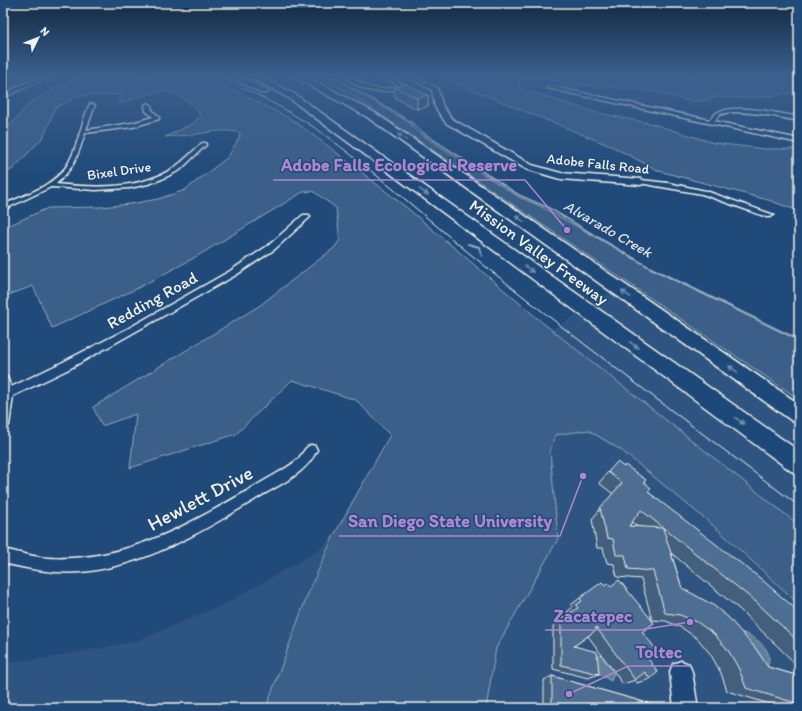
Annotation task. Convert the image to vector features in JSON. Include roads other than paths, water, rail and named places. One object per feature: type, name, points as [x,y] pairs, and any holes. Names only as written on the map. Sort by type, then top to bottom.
[{"type":"highway","points":[[298,109],[327,129],[355,143]]},
{"type":"highway","name":"Mission Valley Freeway","points":[[309,109],[455,213],[553,286],[799,464]]},
{"type":"highway","name":"Mission Valley Freeway","points":[[360,109],[371,115],[799,415]]},
{"type":"highway","points":[[367,109],[371,115]]},
{"type":"street","points":[[3,208],[50,185],[72,164],[90,109]]},
{"type":"street","points":[[83,132],[133,125],[157,118],[149,109]]},
{"type":"street","name":"Adobe Falls Road","points":[[440,109],[449,121],[529,167],[560,176],[674,186],[704,192],[770,215]]},
{"type":"street","points":[[652,109],[799,141]]},
{"type":"street","points":[[711,122],[716,115],[722,112],[765,112],[797,118],[797,112]]},
{"type":"street","name":"Bixel Drive","points":[[50,185],[91,189],[148,182],[174,171],[204,144]]},
{"type":"street","name":"Redding Road","points":[[6,395],[132,330],[233,273],[272,247],[306,217]]},
{"type":"street","points":[[3,380],[6,395],[3,425]]},
{"type":"street","name":"Hewlett Drive","points":[[3,556],[48,565],[88,564],[127,557],[177,537],[288,473],[303,462],[311,450]]},
{"type":"street","points":[[681,672],[686,708]]},
{"type":"waterway","name":"Alvarado Creek","points":[[389,109],[411,122],[420,131],[519,195],[549,208],[601,239]]},
{"type":"waterway","name":"Alvarado Creek","points":[[599,238],[649,267],[799,340]]},
{"type":"waterway","points":[[468,244],[479,247],[482,256]]},
{"type":"tram line","points":[[283,109],[318,130],[340,146],[468,253],[566,330],[799,506]]},
{"type":"place","name":"Adobe Falls Ecological Reserve","points":[[567,230]]},
{"type":"place","name":"San Diego State University","points":[[583,476]]},
{"type":"place","name":"Zacatepec","points":[[690,622]]},
{"type":"place","name":"Toltec","points":[[569,694]]}]
